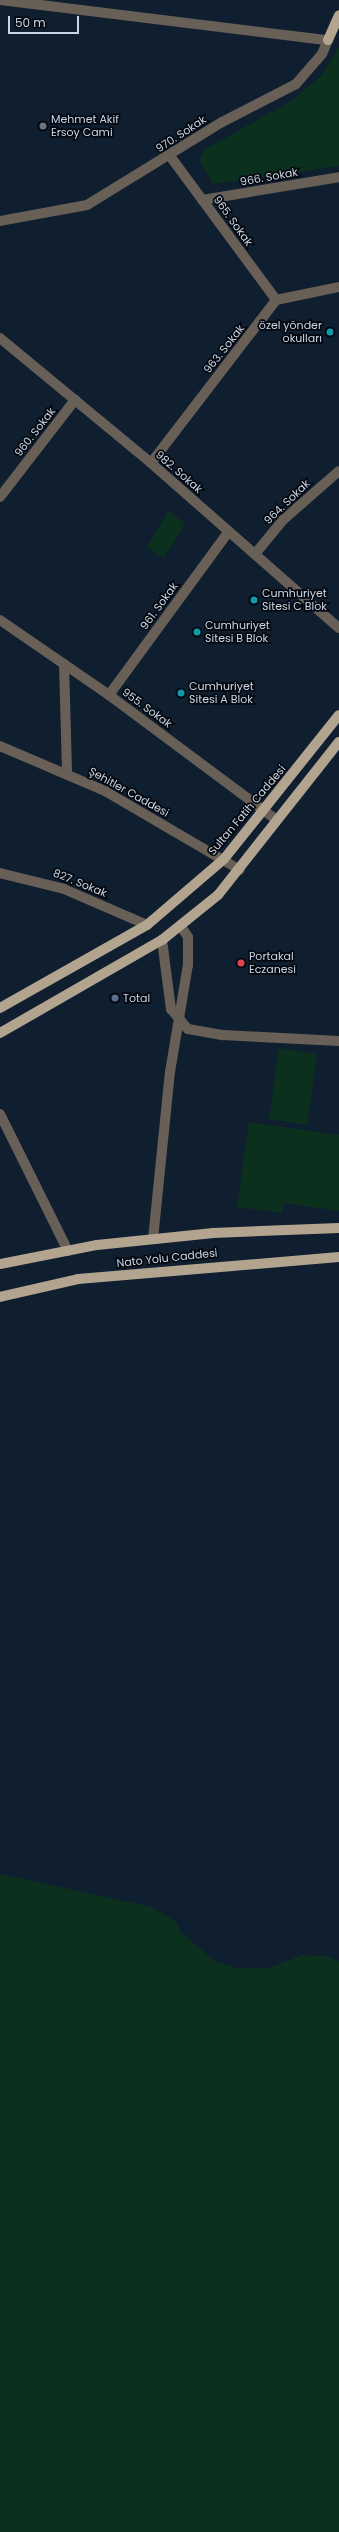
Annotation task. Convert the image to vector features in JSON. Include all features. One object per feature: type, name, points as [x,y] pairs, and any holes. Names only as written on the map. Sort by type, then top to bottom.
[{"type":"main road","name":"970. Sokak","points":[[328,40],[339,15]]},
{"type":"main road","name":"Sultan Fatih Caddesi","points":[[0,1008],[147,925],[224,859],[339,716]]},
{"type":"main road","points":[[0,1033],[162,940],[180,925],[240,870],[277,820],[339,742]]},
{"type":"main road","name":"Nato Yolu Caddesi","points":[[0,1264],[68,1251],[153,1239],[339,1228]]},
{"type":"main road","name":"Nato Yolu Caddesi","points":[[0,1297],[78,1278],[339,1257]]},
{"type":"street","points":[[0,0],[328,40]]},
{"type":"street","name":"970. Sokak","points":[[0,221],[87,205],[170,156],[222,122],[296,84],[322,54],[328,40]]},
{"type":"street","name":"965. Sokak","points":[[170,156],[276,300]]},
{"type":"street","name":"966. Sokak","points":[[202,200],[339,177]]},
{"type":"street","points":[[276,300],[339,287]]},
{"type":"street","name":"963. Sokak","points":[[151,463],[276,300]]},
{"type":"street","name":"982. Sokak","points":[[0,338],[151,463],[339,628]]},
{"type":"street","name":"960. Sokak","points":[[0,497],[75,400]]},
{"type":"street","name":"964. Sokak","points":[[255,554],[283,520],[339,471]]},
{"type":"street","name":"961. Sokak","points":[[109,695],[229,531]]},
{"type":"street","name":"955. Sokak","points":[[0,620],[109,695],[277,820]]},
{"type":"street","points":[[64,664],[67,773]]},
{"type":"street","name":"Şehitler Caddesi","points":[[0,746],[67,773],[224,859],[240,870]]},
{"type":"street","name":"827. Sokak","points":[[0,873],[64,888],[147,925]]},
{"type":"street","points":[[153,1239],[170,1072],[188,966],[188,937],[180,925]]},
{"type":"street","points":[[162,940],[171,1009],[179,1021],[188,1029],[223,1035],[339,1041]]},
{"type":"street","points":[[0,1114],[68,1251]]},
{"type":"green space","points":[[339,47],[339,166],[213,184],[199,160],[204,150],[293,100],[321,76]]},
{"type":"green space","points":[[168,511],[186,524],[163,558],[147,547]]},
{"type":"green space","points":[[279,1048],[317,1054],[307,1125],[269,1119]]},
{"type":"green space","points":[[249,1122],[339,1135],[339,1211],[284,1203],[282,1213],[237,1207]]},
{"type":"green space","points":[[0,1874],[152,1907],[176,1922],[182,1933],[213,1960],[237,1968],[269,1968],[302,1955],[327,1956],[339,1961],[339,2532],[0,2532]]},
{"type":"place","name":"Mehmet Akif Ersoy Cami","points":[[43,126]]},
{"type":"place","name":"özel yönder okulları","points":[[330,332]]},
{"type":"place","name":"Cumhuriyet Sitesi C Blok","points":[[254,600]]},
{"type":"place","name":"Cumhuriyet Sitesi B Blok","points":[[197,632]]},
{"type":"place","name":"Cumhuriyet Sitesi A Blok","points":[[181,693]]},
{"type":"place","name":"Portakal Eczanesi","points":[[241,963]]},
{"type":"place","name":"Total","points":[[115,998]]}]
